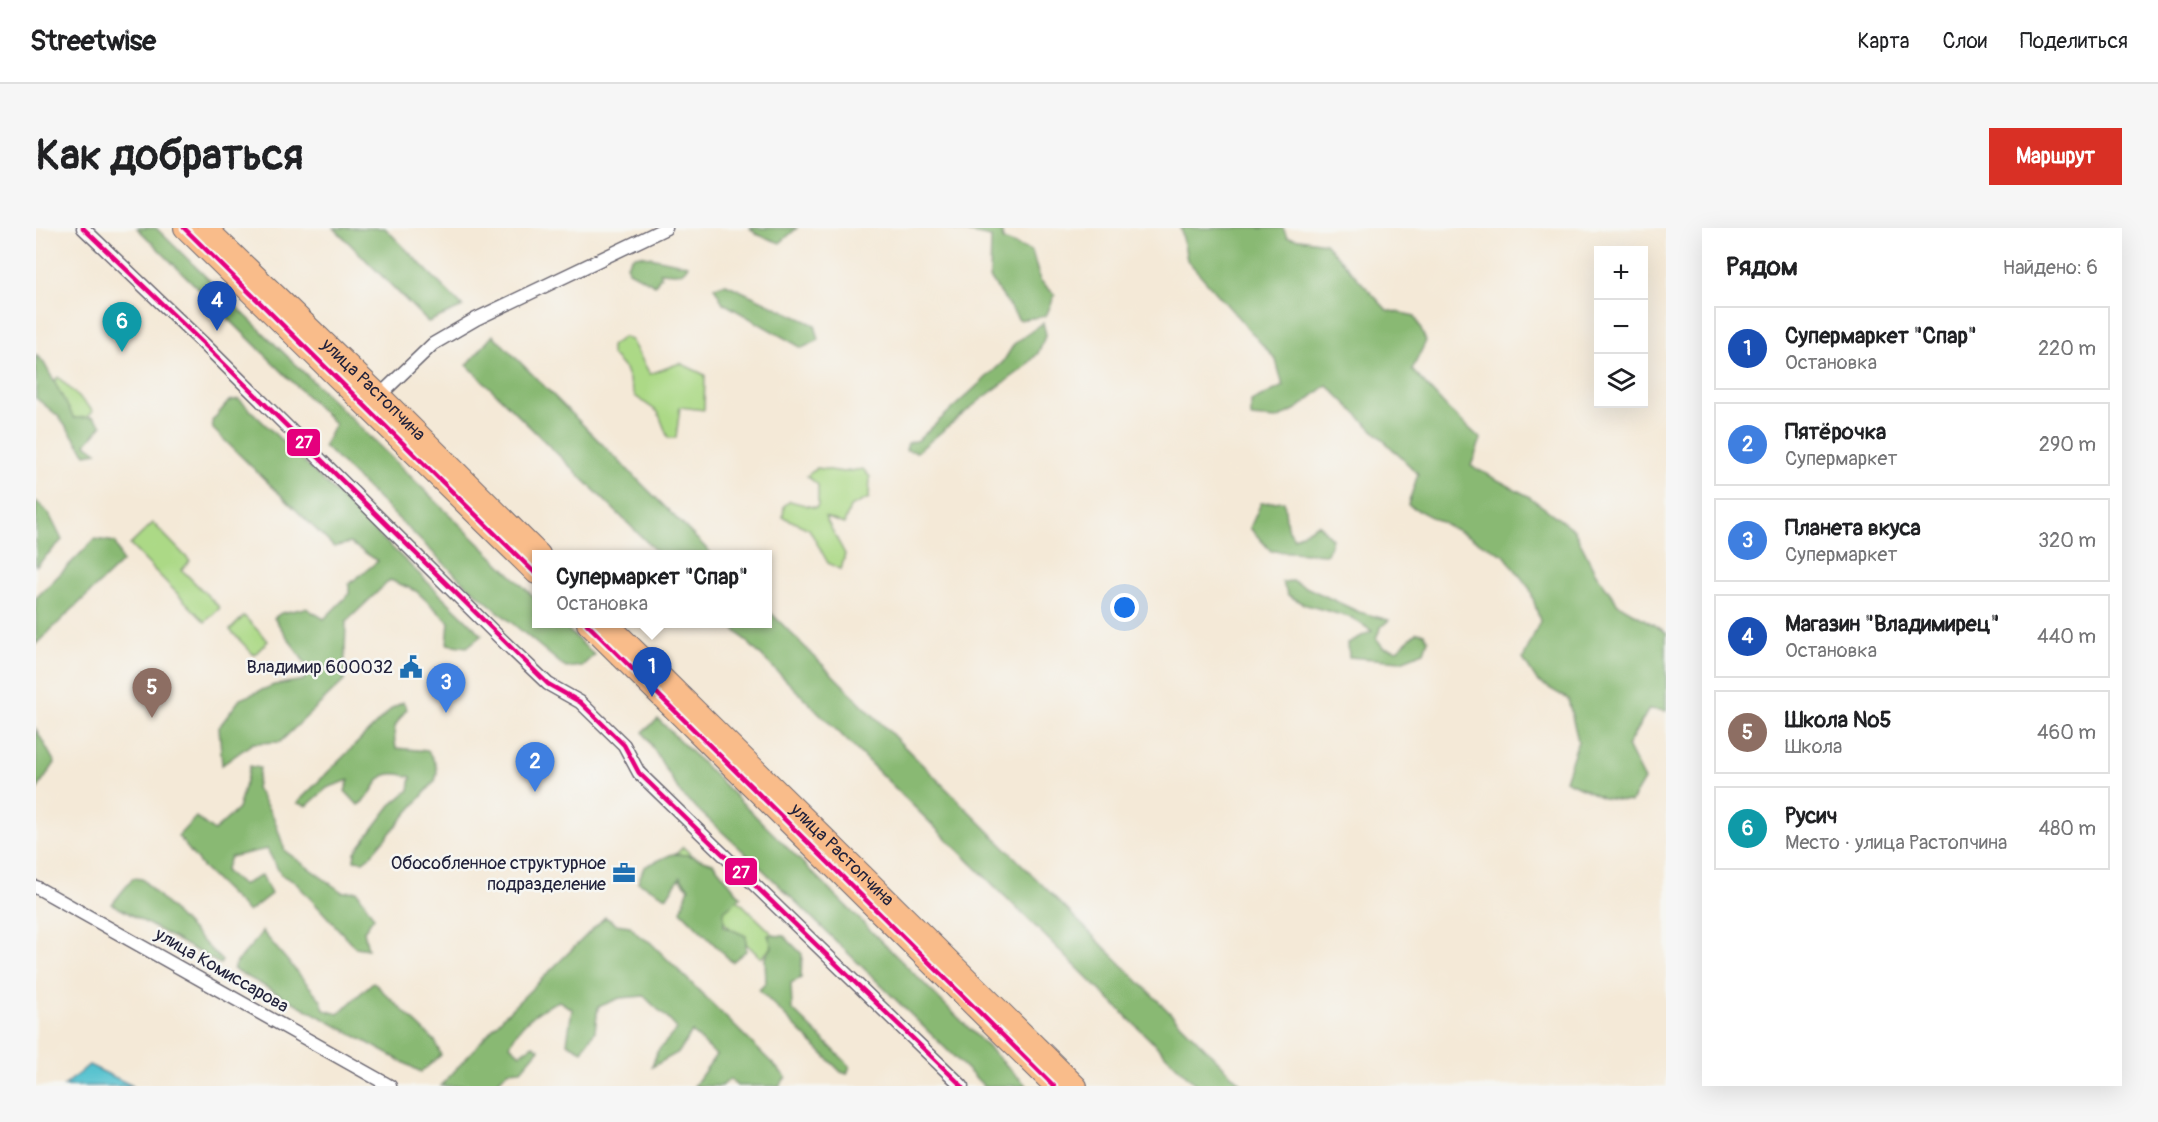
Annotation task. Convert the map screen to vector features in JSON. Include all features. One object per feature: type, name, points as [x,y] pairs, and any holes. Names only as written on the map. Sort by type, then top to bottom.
[{"type":"highway","name":"улица Растопчина","points":[[184,228],[532,569]]},
{"type":"highway","name":"улица Растопчина","points":[[207,228],[380,395],[535,550]]},
{"type":"highway","name":"улица Растопчина","points":[[590,628],[1054,1086]]},
{"type":"highway","name":"улица Растопчина","points":[[613,628],[1077,1086]]},
{"type":"street","points":[[83,228],[205,345],[548,684],[580,702],[624,745],[639,772],[962,1086]]},
{"type":"street","points":[[380,395],[433,344],[467,324],[666,228]]},
{"type":"street","name":"улица Комиссарова","points":[[36,887],[390,1086]]},
{"type":"green space","points":[[137,228],[156,228],[532,595],[532,628],[566,628],[594,655],[582,666],[566,668],[463,582],[324,446],[335,424]]},
{"type":"green space","points":[[334,228],[385,228],[463,307],[428,322]]},
{"type":"green space","points":[[750,228],[797,228],[780,243],[756,234]]},
{"type":"green space","points":[[947,228],[1001,228],[1003,240],[1032,251],[1040,280],[1055,295],[1046,316],[1019,320],[990,278],[991,237]]},
{"type":"green space","points":[[1181,228],[1283,228],[1287,237],[1325,243],[1387,310],[1415,316],[1426,341],[1412,370],[1449,410],[1481,439],[1471,466],[1528,496],[1574,530],[1595,572],[1618,604],[1666,632],[1666,711],[1649,709],[1627,746],[1644,780],[1631,802],[1603,798],[1565,780],[1578,741],[1568,699],[1537,681],[1523,659],[1540,621],[1530,589],[1504,555],[1408,505],[1418,474],[1327,385],[1298,408],[1277,419],[1251,417],[1251,402],[1283,386],[1276,360],[1187,260]]},
{"type":"green space","points":[[640,255],[688,265],[680,272],[660,272],[661,276],[655,285],[629,271],[627,265],[632,257]]},
{"type":"green space","points":[[726,284],[815,325],[819,340],[802,348],[723,303],[714,287]]},
{"type":"green space","points":[[1043,323],[1046,334],[1038,353],[1024,368],[979,401],[917,452],[906,450],[908,443],[918,440],[1003,362],[1014,344]]},
{"type":"green space","points":[[493,335],[708,550],[655,550],[467,365]]},
{"type":"green space","points":[[623,337],[631,340],[650,374],[680,363],[705,375],[704,410],[680,407],[676,438],[668,438],[658,412],[635,396],[625,369],[611,354],[611,346]]},
{"type":"green space","points":[[36,355],[44,363],[74,418],[93,417],[102,425],[86,444],[97,452],[86,454],[58,416],[36,398]]},
{"type":"green space","points":[[58,377],[93,411],[80,424],[46,390]]},
{"type":"green space","points":[[239,399],[482,635],[467,647],[447,644],[449,622],[416,591],[390,580],[346,622],[344,681],[280,742],[253,743],[222,765],[219,727],[240,699],[274,685],[304,680],[307,666],[274,618],[281,613],[306,608],[324,619],[349,594],[349,584],[378,561],[350,543],[334,547],[213,429],[212,421],[229,401]]},
{"type":"green space","points":[[817,468],[843,472],[863,469],[870,477],[869,498],[850,507],[844,524],[825,517],[845,554],[841,570],[828,563],[809,529],[783,517],[784,506],[790,501],[816,508],[818,485],[807,476]]},
{"type":"green space","points":[[36,501],[49,514],[62,540],[36,566]]},
{"type":"green space","points":[[1284,501],[1287,527],[1294,538],[1318,524],[1332,539],[1327,554],[1271,551],[1250,528],[1261,503]]},
{"type":"green space","points":[[153,523],[190,561],[182,570],[220,608],[205,622],[130,545]]},
{"type":"green space","points":[[95,539],[115,542],[122,562],[36,644],[36,598]]},
{"type":"green space","points":[[1293,581],[1359,612],[1389,620],[1381,627],[1376,638],[1383,647],[1397,650],[1417,632],[1424,633],[1428,640],[1424,652],[1401,661],[1349,657],[1348,643],[1372,631],[1352,618],[1303,604],[1288,595],[1282,582]]},
{"type":"green space","points":[[772,614],[1243,1086],[1197,1086],[733,628],[772,628]]},
{"type":"green space","points":[[244,616],[268,641],[254,655],[230,630]]},
{"type":"green space","points":[[403,702],[407,709],[395,727],[396,748],[428,751],[436,766],[435,781],[371,855],[363,861],[354,860],[355,852],[391,805],[409,790],[411,777],[389,774],[383,777],[365,800],[358,805],[345,791],[349,780],[327,788],[307,806],[297,803],[392,708]]},
{"type":"green space","points":[[658,719],[1027,1086],[984,1086],[757,864],[681,794],[643,732]]},
{"type":"green space","points":[[36,729],[55,763],[36,791]]},
{"type":"green space","points":[[250,766],[260,768],[256,788],[274,818],[285,851],[342,892],[357,891],[374,917],[364,931],[368,949],[355,947],[295,882],[281,875],[267,849],[230,857],[225,871],[242,885],[262,875],[271,894],[248,912],[204,869],[178,836],[196,817],[214,831],[238,809]]},
{"type":"green space","points":[[683,847],[779,940],[761,958],[665,865]]},
{"type":"green space","points":[[672,854],[688,855],[713,863],[741,897],[724,911],[724,926],[746,936],[746,951],[732,962],[681,911],[689,888],[680,877],[667,897],[638,882],[644,867]]},
{"type":"green space","points":[[133,878],[142,879],[222,961],[220,964],[112,904]]},
{"type":"green space","points":[[605,917],[616,924],[630,926],[639,936],[650,942],[786,1077],[779,1086],[737,1086],[730,1079],[722,1086],[694,1086],[716,1055],[692,1032],[679,1052],[652,1067],[657,1052],[677,1029],[644,996],[620,998],[598,1007],[595,1031],[582,1051],[567,1043],[572,1009],[559,1001],[530,1018],[514,1037],[510,1045],[520,1054],[533,1045],[539,1049],[521,1070],[508,1071],[494,1086],[441,1086],[503,1017]]},
{"type":"green space","points":[[262,931],[321,1000],[324,1010],[338,1014],[373,982],[435,1041],[441,1055],[421,1072],[233,969]]},
{"type":"green space","points":[[768,935],[784,936],[802,954],[801,978],[791,983],[792,1009],[850,1066],[847,1074],[841,1072],[759,990],[766,983],[765,958],[772,947]]},
{"type":"water","points":[[89,1065],[133,1086],[64,1086]]},
{"type":"transit line","name":"27","points":[[83,228],[205,345],[548,684],[580,702],[624,745],[639,773],[962,1086]]},
{"type":"transit line","name":"27","points":[[184,228],[532,570]]},
{"type":"transit line","name":"27","points":[[591,628],[1054,1086]]},
{"type":"place","name":"Магазин \"Владимирец\"","points":[[217,331]]},
{"type":"place","name":"Русич","points":[[122,352]]},
{"type":"place","name":"Владимир 600032","points":[[411,667]]},
{"type":"place","name":"Супермаркет \"Спар\"","points":[[652,697]]},
{"type":"place","name":"Планета вкуса","points":[[446,713]]},
{"type":"place","name":"Школа №5","points":[[152,718]]},
{"type":"place","name":"Пятёрочка","points":[[535,792]]},
{"type":"place","name":"Обособленное структурное подразделение","points":[[624,873]]}]
